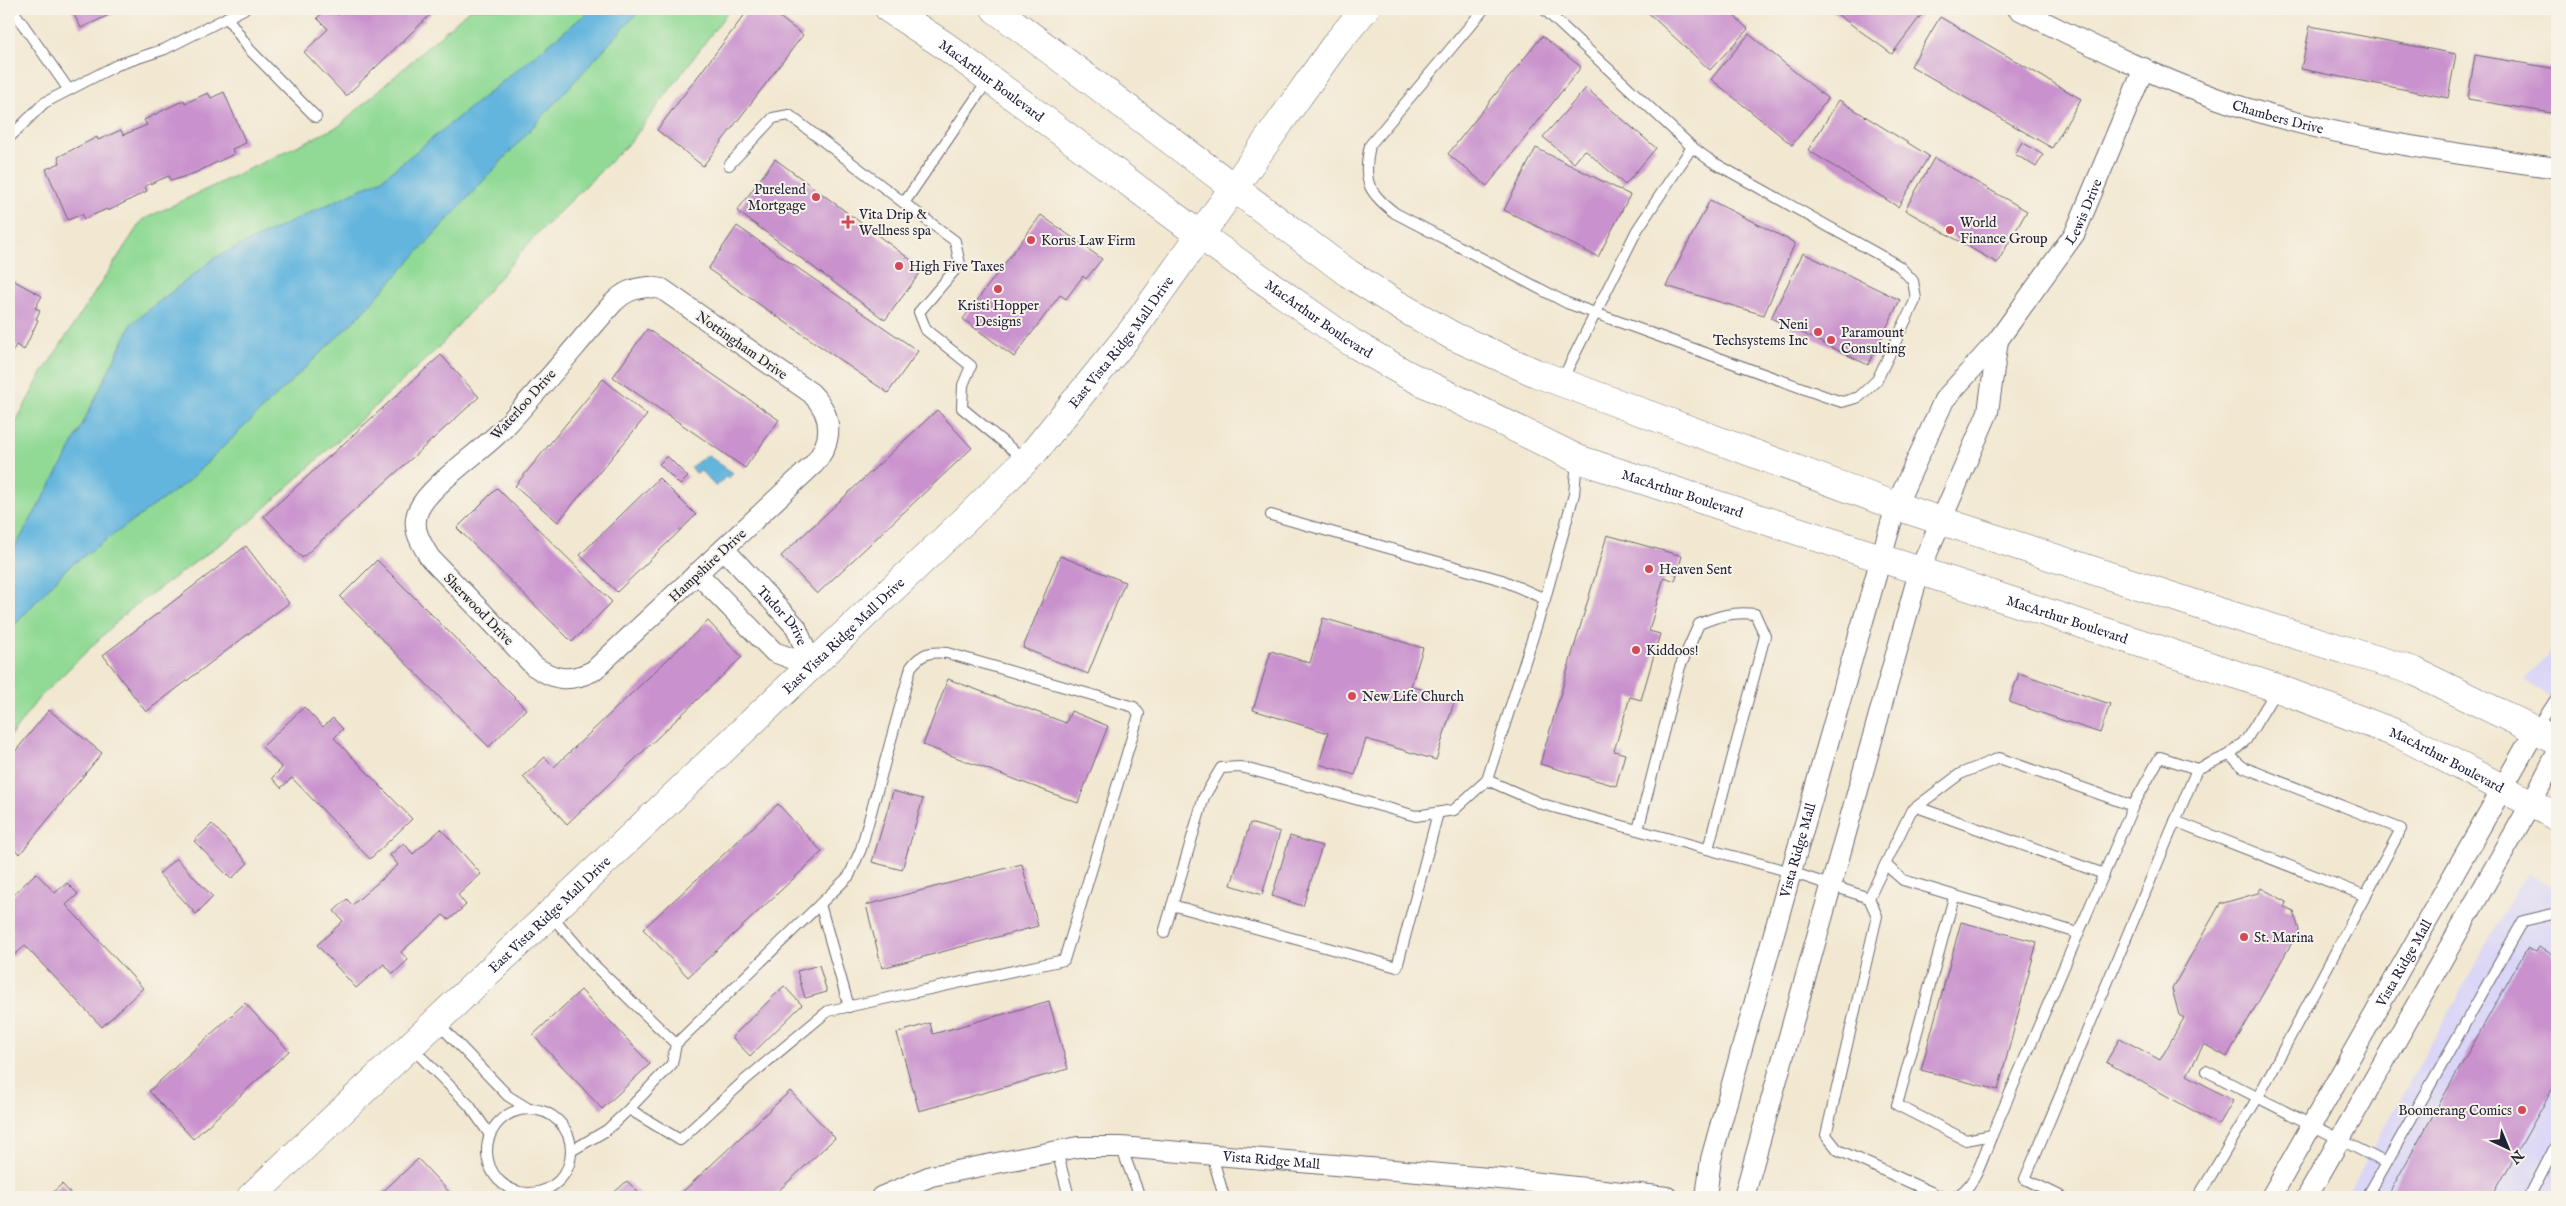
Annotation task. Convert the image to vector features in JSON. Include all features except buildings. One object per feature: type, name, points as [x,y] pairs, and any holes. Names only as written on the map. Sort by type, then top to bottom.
[{"type":"main road","name":"MacArthur Boulevard","points":[[888,9],[990,78],[1201,236],[1351,342],[1406,374],[1578,459],[2278,688],[2403,736],[2503,786],[2557,817]]},
{"type":"main road","points":[[995,9],[1348,273],[1398,305],[1454,336],[1561,382],[1896,506],[2226,614],[2414,671],[2547,735]]},
{"type":"main road","name":"East Vista Ridge Mall Drive","points":[[251,1197],[812,666],[1025,461],[1132,331],[1236,188],[1335,45],[1365,9]]},
{"type":"street","name":"Chambers Drive","points":[[2018,9],[2101,51],[2242,106],[2338,131],[2557,168]]},
{"type":"street","name":"Lewis Drive","points":[[1896,506],[1944,400],[1998,340],[2076,233],[2144,68]]},
{"type":"street","name":"Nottingham Drive","points":[[635,288],[649,286],[662,289],[810,393],[820,403],[826,415],[829,428]]},
{"type":"street","name":"Waterloo Drive","points":[[415,522],[420,508],[437,488],[504,428],[613,303],[623,294],[635,288]]},
{"type":"street","name":"Lewis Drive","points":[[1940,520],[1988,412],[1998,340]]},
{"type":"street","name":"Hampshire Drive","points":[[562,679],[579,678],[593,671],[724,549],[823,454],[829,428]]},
{"type":"street","name":"Vista Ridge Mall","points":[[1706,1197],[1711,1159],[1896,506]]},
{"type":"street","points":[[1744,1197],[1919,572],[1940,520]]},
{"type":"street","name":"Sherwood Drive","points":[[415,522],[420,540],[430,558],[534,666],[547,675],[562,679]]},
{"type":"street","name":"Tudor Drive","points":[[724,549],[796,627],[812,666]]},
{"type":"street","name":"Tudor Drive","points":[[697,574],[774,652],[812,666]]},
{"type":"street","name":"Vista Ridge Mall","points":[[2271,1197],[2503,786],[2547,735]]},
{"type":"street","points":[[2307,1197],[2342,1139],[2532,802],[2557,753]]},
{"type":"street","name":"Vista Ridge Mall","points":[[880,1197],[931,1176],[1057,1151],[1078,1148],[1121,1147],[1520,1181],[1667,1197]]},
{"type":"lane","points":[[12,9],[69,90]]},
{"type":"lane","points":[[9,138],[44,103],[117,65],[165,49],[244,9]]},
{"type":"lane","points":[[1484,9],[1370,145],[1365,169],[1369,189],[1395,214],[1545,293],[1595,313],[1842,402],[1859,397],[1877,380],[1916,299],[1913,281],[1899,266],[1711,161],[1692,147],[1544,9]]},
{"type":"lane","points":[[228,17],[249,49],[316,117]]},
{"type":"lane","points":[[904,203],[990,78]]},
{"type":"lane","points":[[729,165],[773,118],[790,115],[955,241],[960,264],[919,312],[926,330],[971,366],[964,385],[962,408],[1025,461]]},
{"type":"lane","points":[[1561,382],[1637,230],[1692,147]]},
{"type":"lane","points":[[1164,933],[1204,797],[1222,768],[1241,766],[1416,816],[1454,810],[1487,780],[1545,599],[1574,494],[1578,459]]},
{"type":"lane","points":[[1271,514],[1502,580],[1545,599]]},
{"type":"lane","points":[[1638,830],[1680,667],[1699,624],[1726,614],[1740,612],[1755,614],[1765,636],[1708,849]]},
{"type":"lane","points":[[570,1151],[607,1130],[629,1109],[672,1064],[676,1044],[849,876],[861,849],[911,667],[919,657],[932,651],[948,652],[1134,707],[1139,714],[1064,960],[828,1012],[745,1080],[680,1140],[629,1109]]},
{"type":"lane","points":[[1953,1197],[1960,1195],[1970,1186],[2133,806],[2160,757],[2196,769],[2229,755],[2246,740],[2278,688]]},
{"type":"lane","points":[[2547,735],[2557,697]]},
{"type":"lane","points":[[2198,1197],[2258,1098],[2401,829],[2243,767],[2229,755]]},
{"type":"lane","points":[[1869,898],[1911,811],[1960,774],[2000,758],[2133,806]]},
{"type":"lane","points":[[2062,1197],[2025,1179],[2196,769]]},
{"type":"lane","points":[[1487,780],[1542,804],[1791,872],[1869,898],[1877,916],[1826,1135],[1838,1150],[1942,1197]]},
{"type":"lane","points":[[1917,807],[2104,874]]},
{"type":"lane","points":[[1172,904],[1397,967],[1438,813]]},
{"type":"lane","points":[[2175,821],[2366,896]]},
{"type":"lane","points":[[1886,865],[1902,880],[2078,933]]},
{"type":"lane","points":[[1954,897],[1897,1105],[1966,1140],[1992,1135]]},
{"type":"lane","points":[[820,904],[849,1007]]},
{"type":"lane","points":[[2367,1197],[2523,922],[2557,913]]},
{"type":"lane","points":[[550,914],[592,964],[676,1044]]},
{"type":"lane","points":[[437,1022],[508,1096],[529,1109],[542,1111],[554,1117],[563,1126],[569,1138],[570,1151],[566,1170],[553,1185],[527,1195],[503,1184],[494,1174],[488,1162],[487,1148],[490,1135],[506,1116],[529,1109]]},
{"type":"lane","points":[[410,1046],[470,1105],[490,1135]]},
{"type":"lane","points":[[2206,1071],[2386,1163]]},
{"type":"lane","points":[[2529,1197],[2557,1143]]},
{"type":"lane","points":[[1121,1147],[1140,1197]]},
{"type":"lane","points":[[1057,1151],[1069,1197]]},
{"type":"lane","points":[[1212,1154],[1224,1197]]},
{"type":"shaded area","points":[[2557,647],[2557,703],[2524,679]]},
{"type":"shaded area","points":[[2527,872],[2557,889],[2557,1197],[2345,1197]]},
{"type":"green space","points":[[470,9],[730,9],[632,140],[537,234],[441,345],[248,524],[129,610],[38,699],[9,738],[9,435],[41,375],[142,220],[339,126]]},
{"type":"water","points":[[592,9],[641,9],[363,312],[187,482],[67,568],[9,631],[9,551],[18,542],[67,456],[132,323],[216,257],[382,179]]},
{"type":"water","points":[[707,455],[733,473],[728,479],[725,477],[716,487],[701,471],[696,473],[691,467]]},
{"type":"place","name":"Purelend Mortgage","points":[[816,197]]},
{"type":"place","name":"Vita Drip & Wellness spa","points":[[848,222]]},
{"type":"place","name":"World Finance Group","points":[[1950,230]]},
{"type":"place","name":"Korus Law Firm","points":[[1031,240]]},
{"type":"place","name":"High Five Taxes","points":[[899,266]]},
{"type":"place","name":"Kristi Hopper Designs","points":[[998,289]]},
{"type":"place","name":"Neni Techsystems Inc","points":[[1818,332]]},
{"type":"place","name":"Paramount Consulting","points":[[1831,340]]},
{"type":"place","name":"Heaven Sent","points":[[1649,569]]},
{"type":"place","name":"Kiddoos!","points":[[1636,650]]},
{"type":"place","name":"New Life Church","points":[[1352,696]]},
{"type":"place","name":"St. Marina","points":[[2244,937]]},
{"type":"place","name":"Boomerang Comics","points":[[2522,1110]]}]
